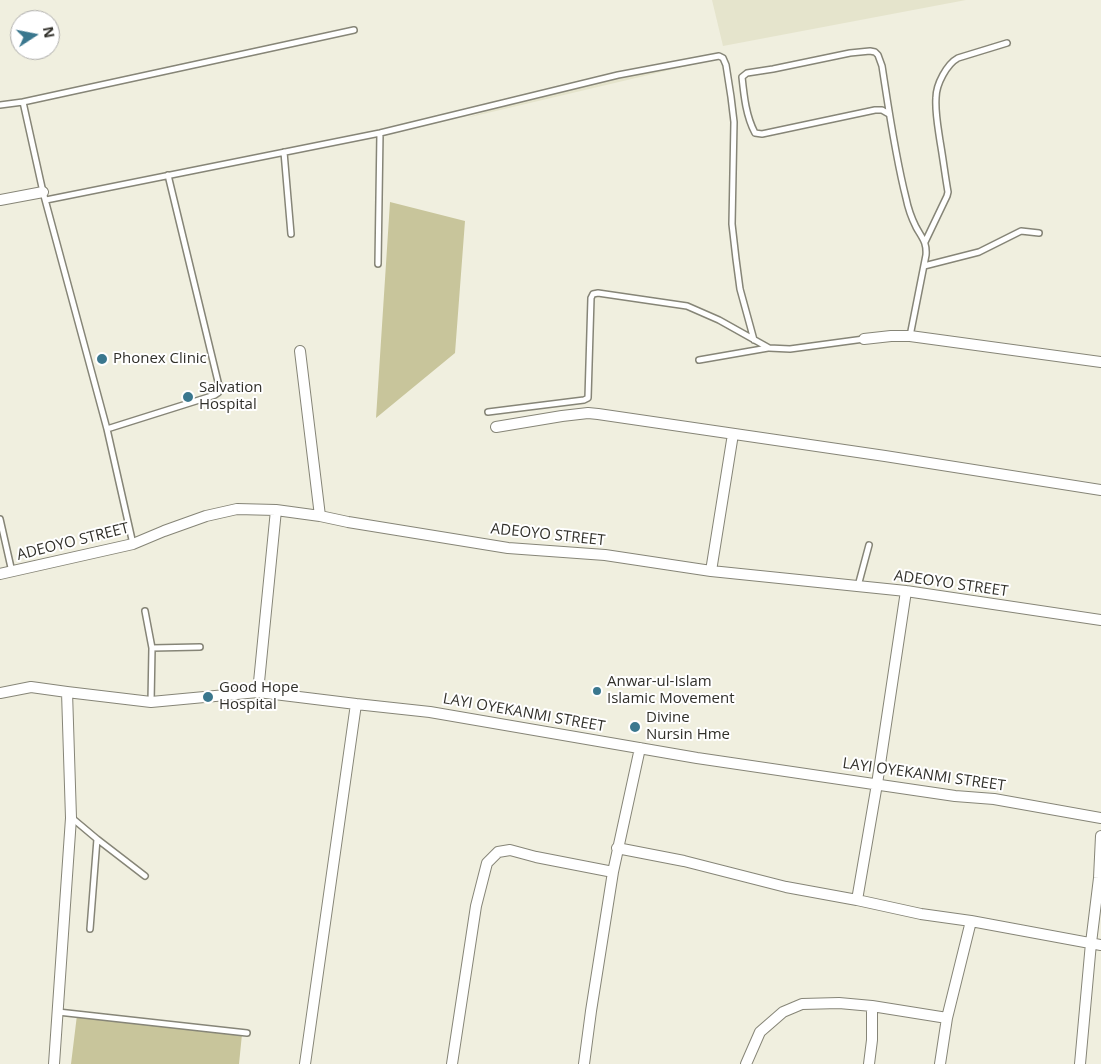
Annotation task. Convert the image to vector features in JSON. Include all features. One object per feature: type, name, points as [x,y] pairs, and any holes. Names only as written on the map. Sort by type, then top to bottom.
[{"type":"street","points":[[0,200],[44,196]]},
{"type":"street","points":[[864,339],[910,336],[1101,362]]},
{"type":"street","points":[[300,351],[320,516]]},
{"type":"street","points":[[496,427],[588,413],[598,414],[1101,490]]},
{"type":"street","points":[[711,571],[733,434]]},
{"type":"street","name":"ADEOYO STREET","points":[[0,574],[134,544],[206,516],[237,509],[276,510],[508,548],[605,555],[711,571],[906,591],[1101,620]]},
{"type":"street","points":[[258,692],[276,510]]},
{"type":"street","points":[[857,900],[877,784],[906,591]]},
{"type":"street","name":"LAYI OYEKANMI STREET","points":[[0,693],[31,687],[151,702],[258,692],[430,712],[697,758],[955,796],[994,799],[1101,818]]},
{"type":"street","points":[[54,1064],[71,818],[67,692]]},
{"type":"street","points":[[305,1064],[356,704]]},
{"type":"street","points":[[584,1064],[617,848],[640,748]]},
{"type":"street","points":[[1080,1064],[1096,944],[1101,836]]},
{"type":"street","points":[[617,848],[684,861],[786,887],[921,914],[971,920],[1096,944]]},
{"type":"street","points":[[452,1064],[476,906],[487,863],[498,852],[510,850],[613,872]]},
{"type":"street","points":[[940,1064],[947,1018],[971,920]]},
{"type":"street","points":[[746,1064],[760,1032],[783,1012],[802,1004],[839,1003],[872,1006],[947,1018]]},
{"type":"street","points":[[869,1064],[872,1040],[872,1006]]},
{"type":"lane","points":[[0,105],[22,102],[354,30]]},
{"type":"lane","points":[[925,242],[948,196],[937,120],[937,89],[947,67],[952,61],[1007,43]]},
{"type":"lane","points":[[889,114],[882,110],[875,110],[755,134],[745,107],[742,77],[747,74],[850,53],[870,51],[878,55],[882,66],[897,161],[907,201],[916,226],[927,247],[910,336]]},
{"type":"lane","points":[[44,196],[168,175],[284,152],[380,132],[618,76],[719,56],[723,58],[726,65],[734,122],[732,224],[736,259],[740,289],[754,340]]},
{"type":"lane","points":[[22,102],[44,196],[107,429],[134,544]]},
{"type":"lane","points":[[378,264],[380,132]]},
{"type":"lane","points":[[284,152],[291,234]]},
{"type":"lane","points":[[107,429],[218,394],[220,390],[168,175]]},
{"type":"lane","points":[[924,266],[979,252],[1021,231],[1039,233]]},
{"type":"lane","points":[[488,412],[588,398],[593,294],[598,293],[687,306],[719,320],[769,348]]},
{"type":"lane","points":[[699,360],[769,348],[790,349],[864,339]]},
{"type":"lane","points":[[0,519],[12,572]]},
{"type":"lane","points":[[858,587],[869,545]]},
{"type":"lane","points":[[145,611],[152,648],[151,702]]},
{"type":"lane","points":[[152,648],[200,647]]},
{"type":"lane","points":[[71,818],[145,876]]},
{"type":"lane","points":[[90,929],[97,839]]},
{"type":"lane","points":[[58,1012],[247,1033]]},
{"type":"shaded area","points":[[712,0],[966,0],[723,46]]},
{"type":"shaded area","points":[[725,57],[466,118],[555,88]]},
{"type":"shaded area","points":[[390,202],[465,221],[455,353],[376,418]]},
{"type":"shaded area","points":[[77,1015],[242,1034],[239,1064],[71,1064]]},
{"type":"place","name":"Phonex Clinic","points":[[102,359]]},
{"type":"place","name":"Salvation Hospital","points":[[188,397]]},
{"type":"place","name":"Anwar-ul-Islam Islamic Movement","points":[[597,691]]},
{"type":"place","name":"Good Hope Hospital","points":[[208,697]]},
{"type":"place","name":"Divine Nursin Hme","points":[[635,727]]}]
